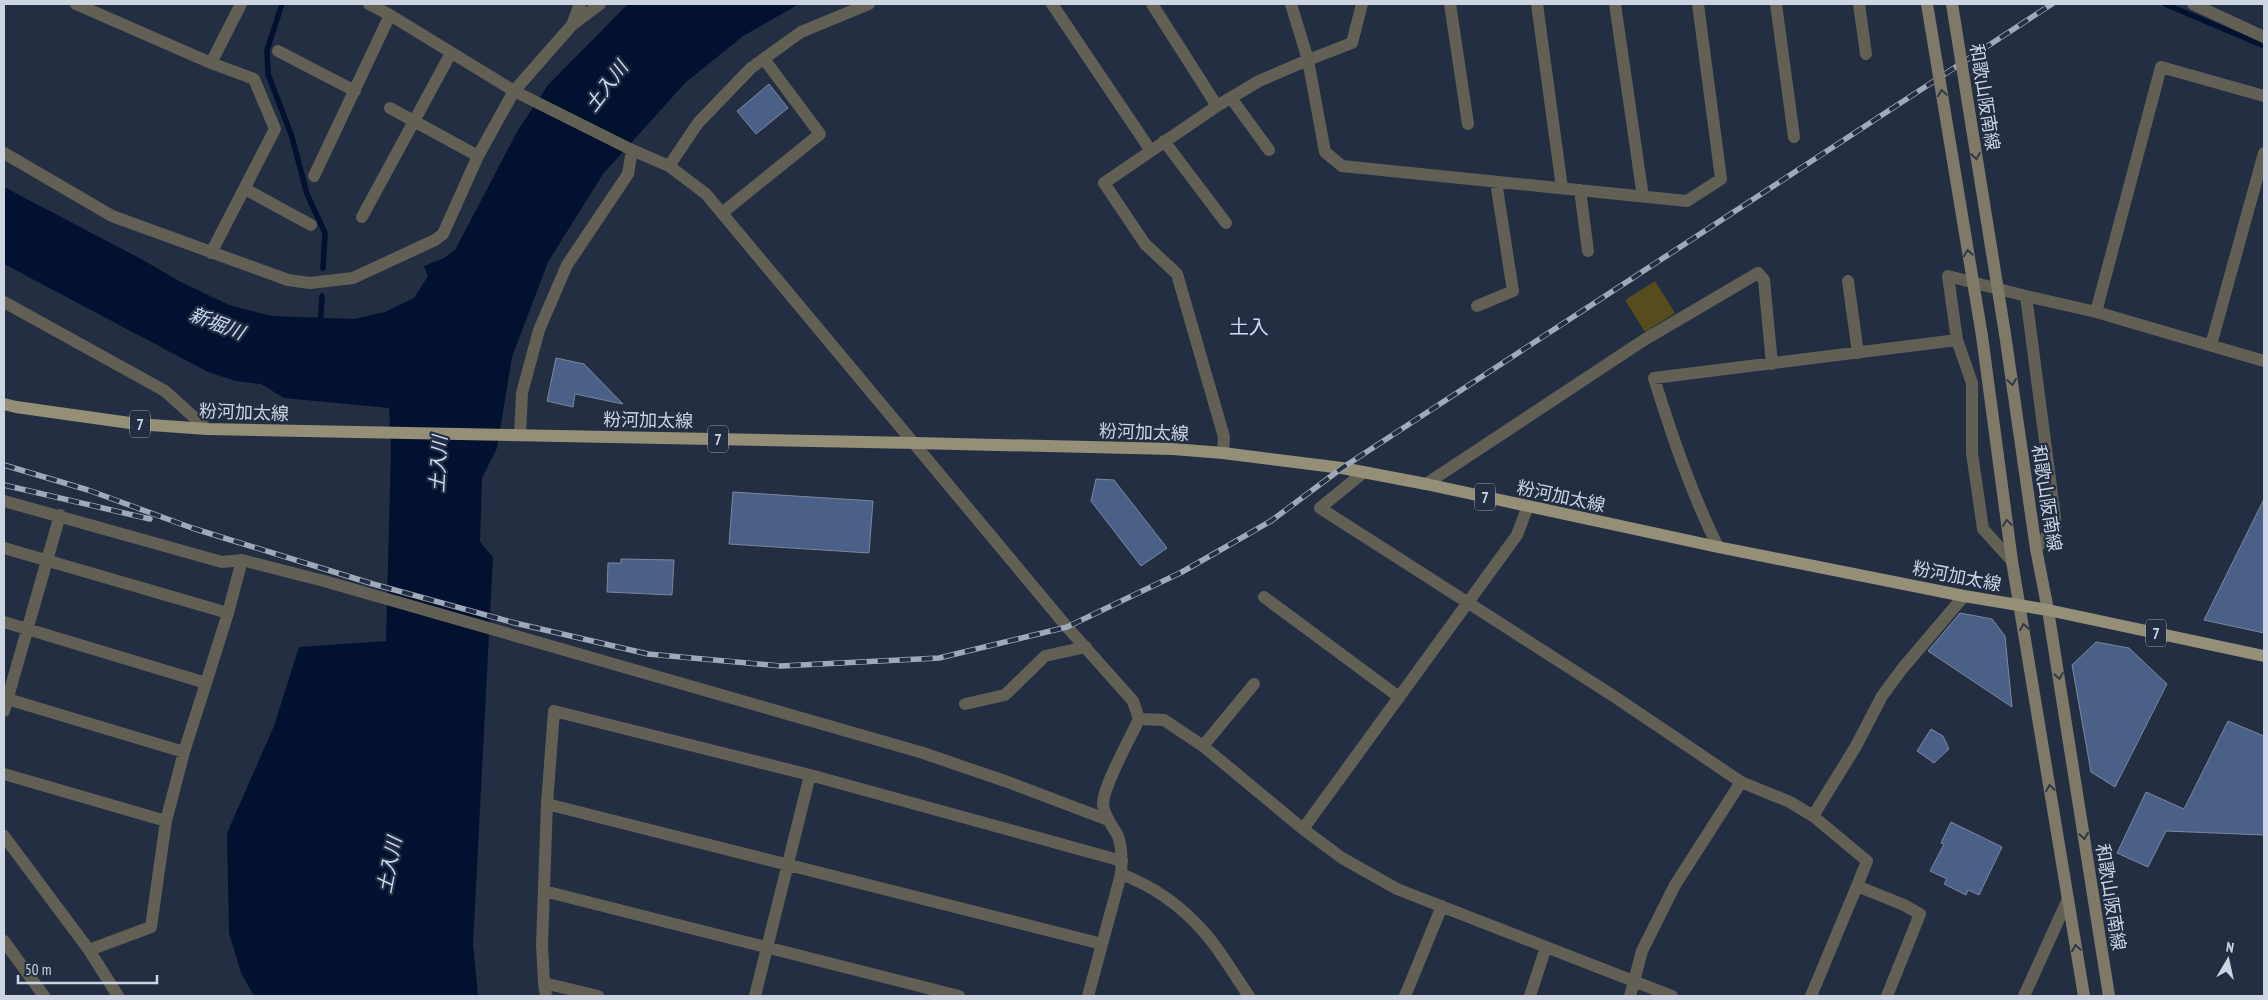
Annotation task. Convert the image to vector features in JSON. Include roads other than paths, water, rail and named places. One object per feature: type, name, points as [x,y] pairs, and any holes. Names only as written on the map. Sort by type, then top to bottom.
[{"type":"main road","points":[[1928,4],[1982,336],[2012,561],[2084,996]]},
{"type":"main road","name":"和歌山阪南線","points":[[1952,4],[2005,334],[2036,549],[2048,610],[2109,996]]},
{"type":"main road","name":"粉河加太線","points":[[4,404],[137,424],[207,429],[915,443],[1223,453],[1364,472],[1426,484],[1718,547],[1964,596],[2048,610],[2264,656]]},
{"type":"street","points":[[76,4],[92,7],[211,63],[254,79],[275,129],[212,253]]},
{"type":"street","points":[[211,63],[241,4]]},
{"type":"street","points":[[369,4],[520,93],[632,150],[669,166],[706,194],[1133,701],[1139,719],[1108,786],[1103,804],[1108,820],[1118,837],[1122,868],[1088,996]]},
{"type":"street","points":[[572,25],[580,4]]},
{"type":"street","points":[[4,153],[112,216],[212,253],[288,280],[310,283],[353,278],[444,234],[478,156],[520,93],[572,25],[600,4]]},
{"type":"street","points":[[669,166],[698,123],[751,68],[800,32],[869,4]]},
{"type":"street","points":[[1052,4],[1151,151]]},
{"type":"street","points":[[1152,4],[1217,106]]},
{"type":"street","points":[[1291,4],[1308,60],[1325,152],[1342,166],[1687,201],[1721,179],[1698,4]]},
{"type":"street","points":[[1223,453],[1224,437],[1177,274],[1145,244],[1104,183],[1217,106],[1259,81],[1352,43],[1362,4]]},
{"type":"street","points":[[1450,4],[1468,124]]},
{"type":"street","points":[[1537,4],[1562,188]]},
{"type":"street","points":[[1615,4],[1643,197]]},
{"type":"street","points":[[1776,4],[1794,137]]},
{"type":"street","points":[[1859,4],[1866,54]]},
{"type":"street","points":[[2201,5],[2264,37]]},
{"type":"street","points":[[314,176],[390,15]]},
{"type":"street","points":[[278,51],[354,92]]},
{"type":"street","points":[[362,217],[451,53]]},
{"type":"street","points":[[722,213],[820,134],[764,59]]},
{"type":"street","points":[[2096,312],[2160,67],[2264,96]]},
{"type":"street","points":[[1231,98],[1269,150]]},
{"type":"street","points":[[390,108],[478,156]]},
{"type":"street","points":[[1164,142],[1226,223]]},
{"type":"street","points":[[520,435],[522,393],[539,330],[567,265],[628,174],[632,150]]},
{"type":"street","points":[[2211,346],[2264,153]]},
{"type":"street","points":[[1477,306],[1513,291],[1496,182]]},
{"type":"street","points":[[245,189],[311,225]]},
{"type":"street","points":[[1580,190],[1588,251]]},
{"type":"street","points":[[1426,484],[1644,340],[1758,273],[1764,280],[1772,364]]},
{"type":"street","points":[[2012,561],[1983,529],[1972,453],[1972,383],[1957,340],[1948,276],[2096,312],[2264,361]]},
{"type":"street","points":[[1848,281],[1858,353]]},
{"type":"street","points":[[2026,296],[2056,525],[2036,549]]},
{"type":"street","points":[[4,302],[165,391],[207,429]]},
{"type":"street","points":[[1718,547],[1697,504],[1677,453],[1654,378],[1957,340]]},
{"type":"street","points":[[1364,472],[1320,508],[1615,697],[1741,782],[1790,802],[1813,816],[1868,862],[1811,996]]},
{"type":"street","points":[[4,501],[60,515],[222,562],[242,560],[324,581],[920,752],[1005,781],[1108,820]]},
{"type":"street","points":[[1303,829],[1517,535],[1528,506]]},
{"type":"street","points":[[60,515],[5,703],[184,752]]},
{"type":"street","points":[[4,548],[228,613]]},
{"type":"street","points":[[90,950],[152,927],[166,821],[184,752],[228,613],[242,560]]},
{"type":"street","points":[[1813,816],[1856,746],[1882,696],[1902,669],[1964,596]]},
{"type":"street","points":[[1264,597],[1399,696]]},
{"type":"street","points":[[4,622],[206,683]]},
{"type":"street","points":[[965,704],[1005,695],[1044,656],[1086,647]]},
{"type":"street","points":[[1203,746],[1254,684]]},
{"type":"street","points":[[546,996],[542,945],[547,804],[554,711],[810,775],[1122,868],[1136,880],[1163,895],[1204,932],[1249,996]]},
{"type":"street","points":[[1139,719],[1164,720],[1203,746],[1303,829],[1342,858],[1397,889],[1672,996]]},
{"type":"street","points":[[4,774],[166,821]]},
{"type":"street","points":[[755,996],[765,949],[810,775]]},
{"type":"street","points":[[1630,996],[1642,950],[1675,885],[1741,782]]},
{"type":"street","points":[[547,804],[1102,944]]},
{"type":"street","points":[[4,836],[90,950],[118,996]]},
{"type":"street","points":[[1857,886],[1904,905],[1920,914],[1887,996]]},
{"type":"street","points":[[544,891],[765,949],[959,996]]},
{"type":"street","points":[[2024,996],[2068,899]]},
{"type":"street","points":[[1405,996],[1442,906]]},
{"type":"street","points":[[4,941],[44,996]]},
{"type":"street","points":[[1530,996],[1546,947]]},
{"type":"street","points":[[544,983],[598,996]]},
{"type":"water","points":[[628,4],[799,4],[743,36],[685,83],[603,174],[548,262],[512,357],[497,448],[482,478],[480,542],[493,557],[473,944],[478,996],[254,996],[241,973],[229,933],[227,833],[274,726],[299,647],[386,641],[391,447],[389,408],[284,398],[261,384],[236,381],[208,372],[4,264],[4,187],[179,281],[229,305],[272,316],[354,319],[385,312],[414,298],[428,276],[424,266],[444,258],[455,250],[518,130],[548,85]]},
{"type":"waterway","points":[[282,4],[267,50],[268,74],[292,137],[307,194],[325,233],[323,268]]},
{"type":"waterway","points":[[2165,4],[2264,46]]},
{"type":"waterway","points":[[320,324],[322,296]]},
{"type":"railway","points":[[4,465],[88,490],[192,528],[373,584],[515,623],[648,654],[781,666],[939,658],[1067,627],[1182,572],[1271,521],[1342,468],[2052,4]]},
{"type":"railway","points":[[4,485],[150,519]]},
{"type":"district","name":"土入","points":[[1249,327]]},
{"type":"water label","name":"土入川","points":[[606,86]]},
{"type":"water label","name":"新堀川","points":[[217,323]]},
{"type":"water label","name":"土入川","points":[[438,464]]},
{"type":"water label","name":"土入川","points":[[389,865]]}]
